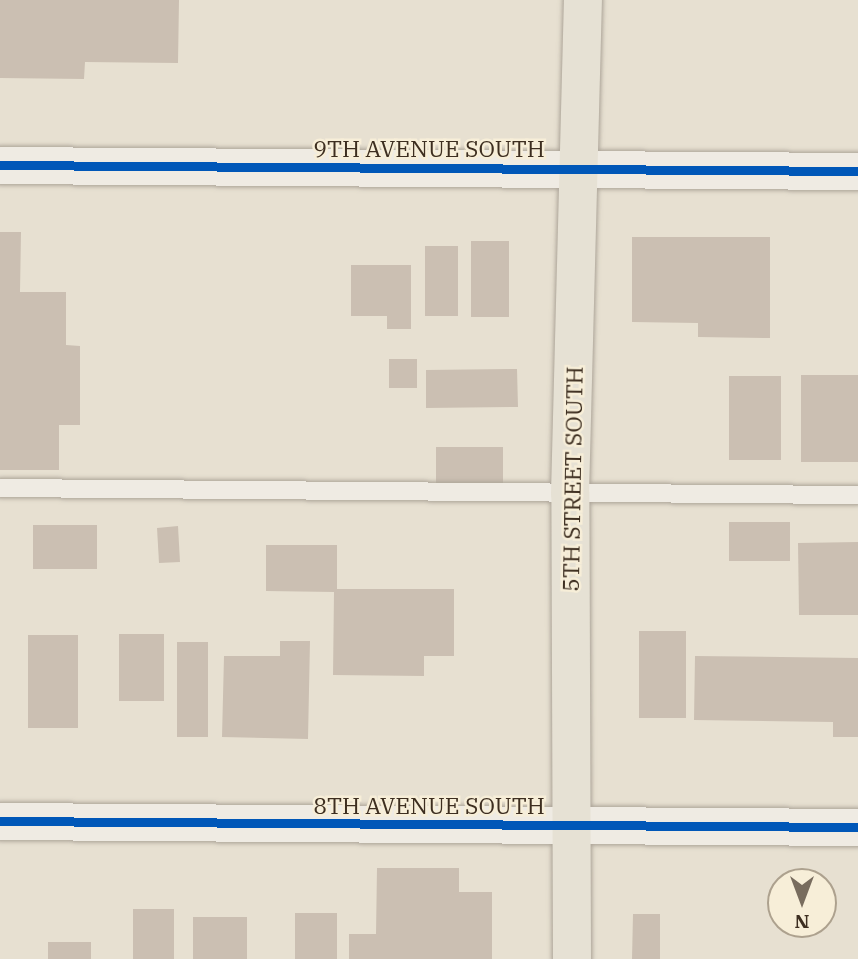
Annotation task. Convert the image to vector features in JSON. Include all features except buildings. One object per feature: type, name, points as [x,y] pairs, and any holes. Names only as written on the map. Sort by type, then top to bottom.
[{"type":"main road","name":"5TH STREET SOUTH","points":[[572,959],[570,494],[583,0]]},
{"type":"street","name":"9TH AVENUE SOUTH","points":[[0,165],[858,171]]},
{"type":"street","name":"8TH AVENUE SOUTH","points":[[0,821],[858,827]]},
{"type":"lane","points":[[0,488],[858,495]]},
{"type":"cycle path","points":[[0,165],[858,171]]},
{"type":"cycle path","points":[[0,821],[858,827]]}]
